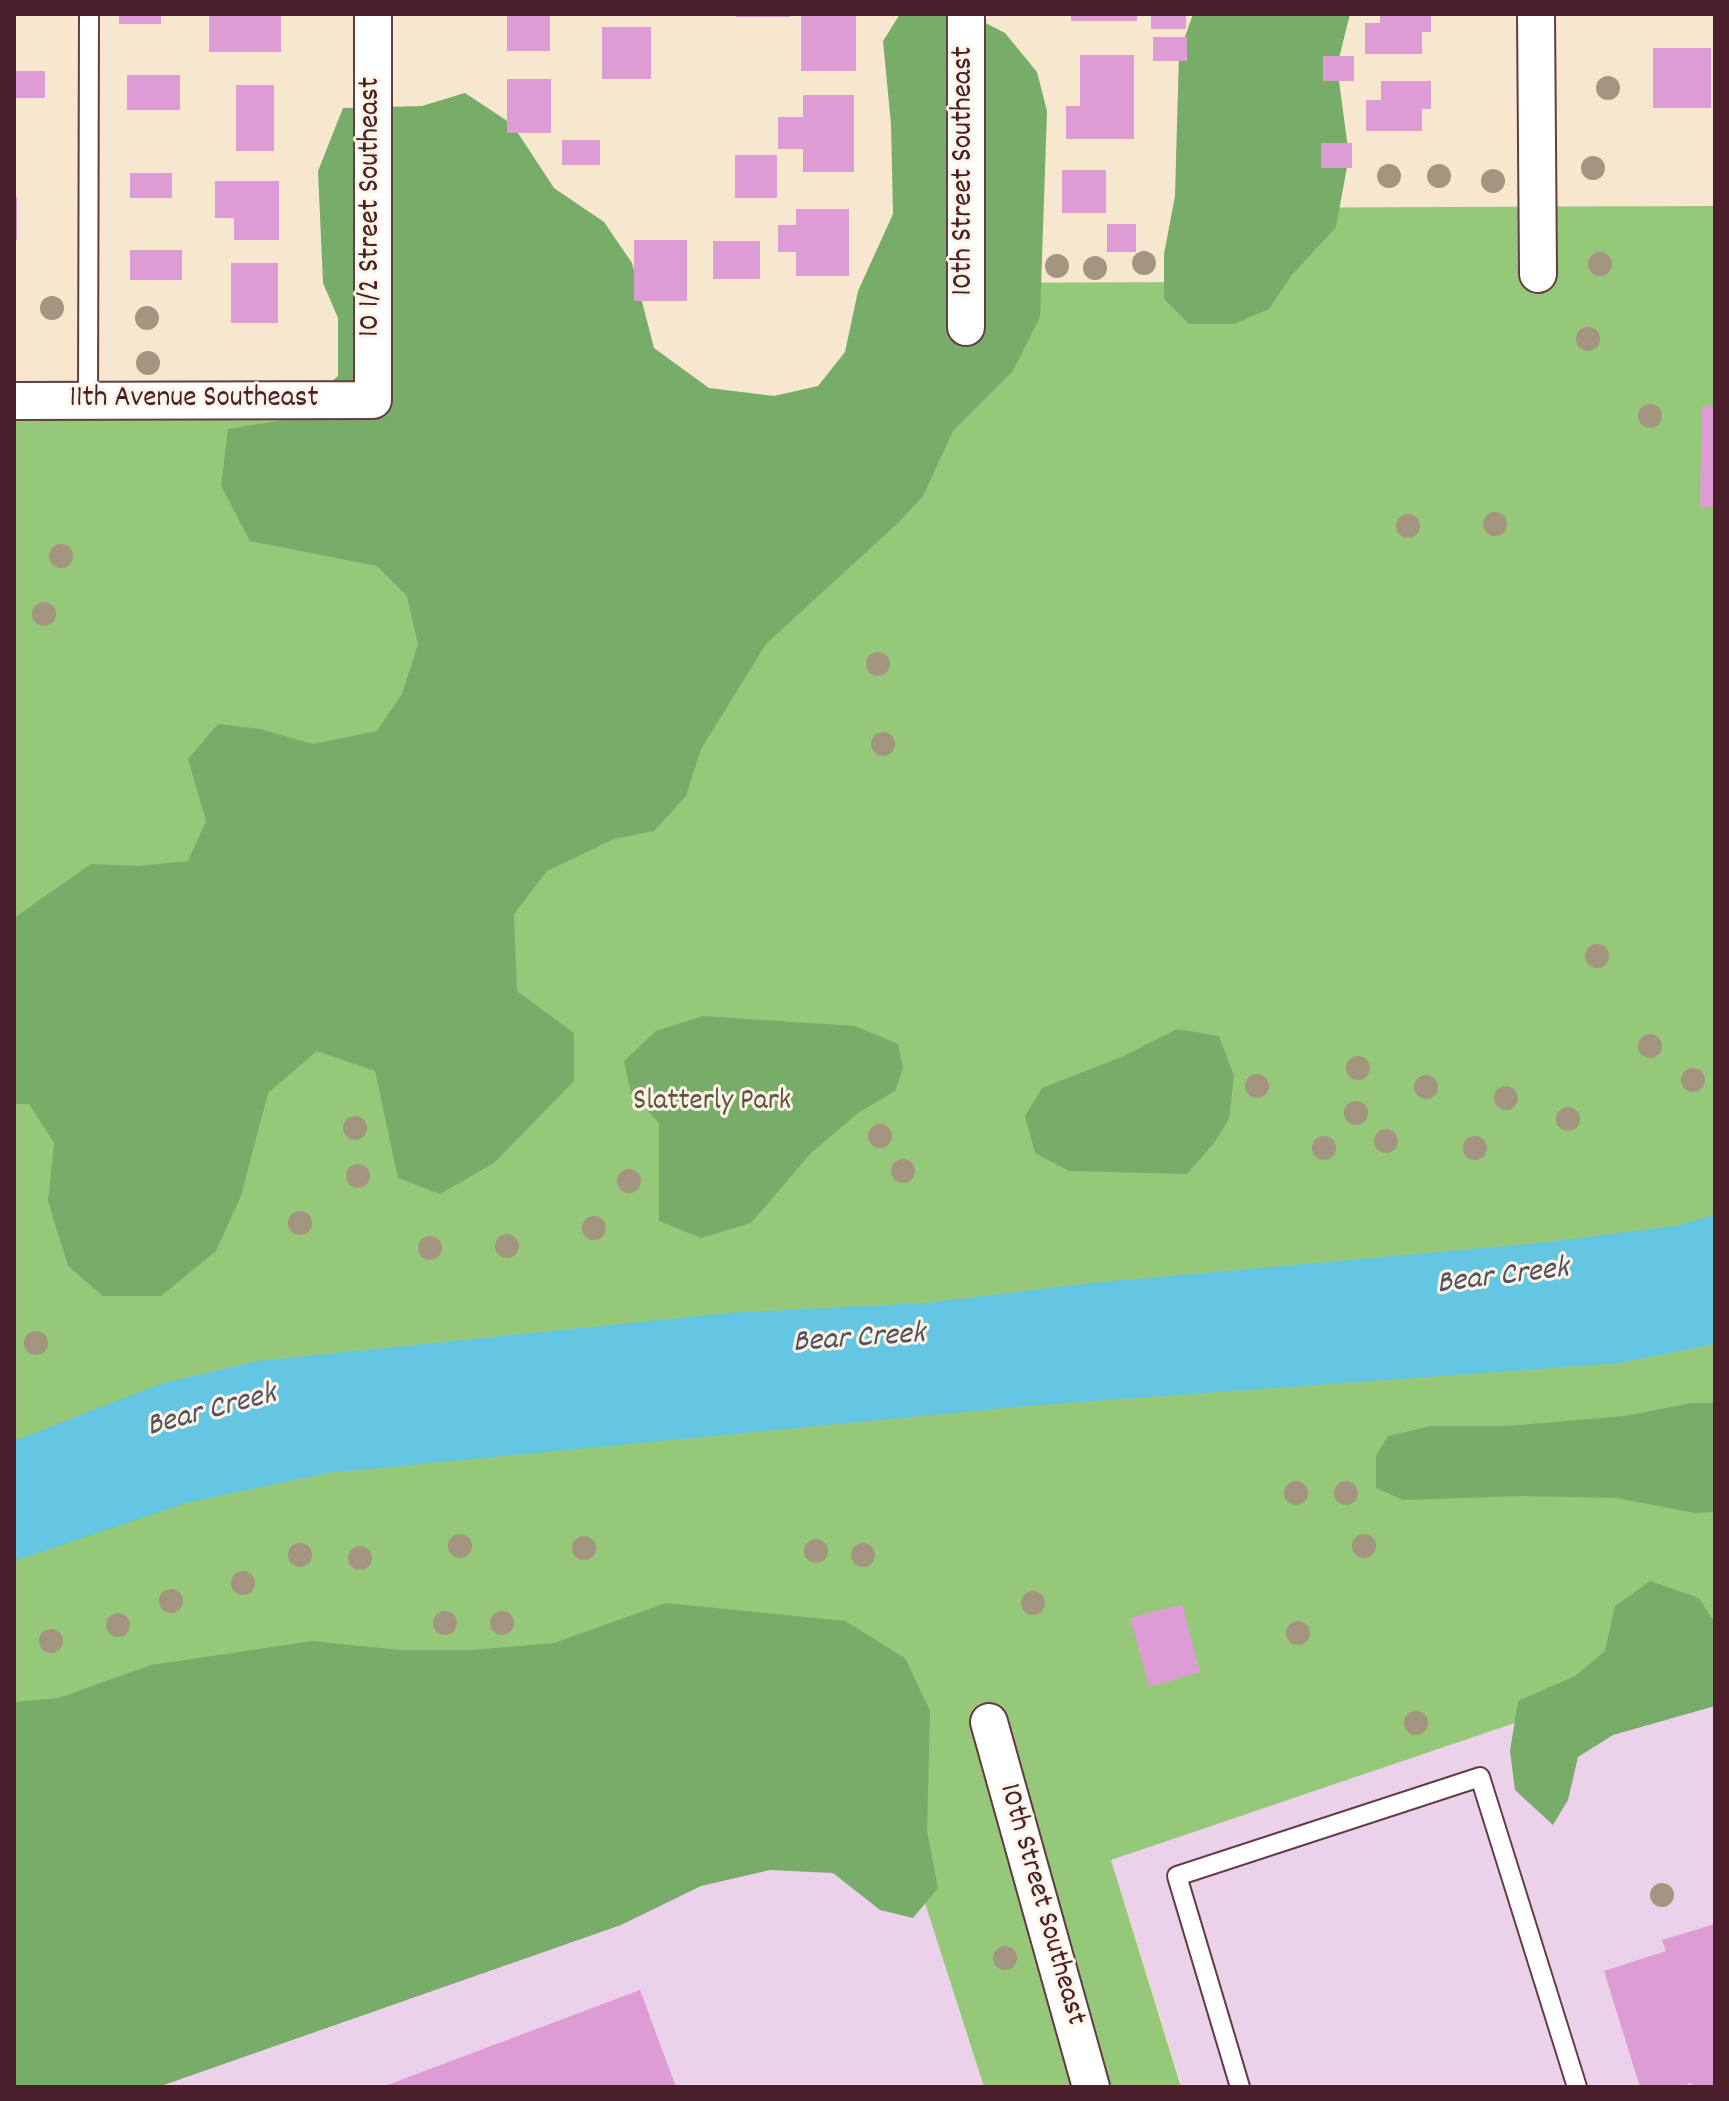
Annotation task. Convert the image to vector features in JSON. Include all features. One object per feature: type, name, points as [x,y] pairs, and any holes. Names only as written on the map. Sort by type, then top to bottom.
[{"type":"street","name":"10 1/2 Street Southeast","points":[[373,14],[373,400]]},
{"type":"street","name":"10th Street Southeast","points":[[966,14],[966,327]]},
{"type":"street","points":[[1536,14],[1538,274]]},
{"type":"street","name":"11th Avenue Southeast","points":[[14,401],[373,400]]},
{"type":"street","name":"10th Street Southeast","points":[[989,1722],[1091,2087]]},
{"type":"lane","points":[[88,401],[89,14]]},
{"type":"lane","points":[[1240,2087],[1177,1876],[1480,1777],[1577,2087]]},
{"type":"shaded area","points":[[1715,1648],[1715,2087],[1182,2087],[1111,1860]]},
{"type":"shaded area","points":[[886,1777],[986,2087],[14,2087],[14,2085]]},
{"type":"green space","points":[[900,14],[968,14],[1005,33],[1037,72],[1047,111],[1040,317],[1013,371],[953,431],[923,496],[900,521],[766,644],[701,749],[686,796],[654,831],[614,839],[547,871],[514,914],[517,991],[574,1033],[574,1081],[494,1163],[440,1194],[398,1178],[375,1071],[317,1051],[268,1093],[241,1196],[216,1251],[161,1296],[103,1296],[68,1266],[48,1201],[54,1143],[29,1104],[14,1104],[14,918],[91,864],[138,866],[188,861],[206,821],[188,759],[218,724],[260,729],[313,744],[377,731],[402,694],[418,644],[407,596],[377,566],[250,541],[221,486],[228,429],[290,419],[338,376],[338,318],[323,283],[318,171],[343,108],[422,106],[465,93],[512,124],[554,188],[604,222],[632,263],[654,348],[709,388],[774,396],[818,386],[845,352],[858,291],[893,214],[891,124],[883,41]]},
{"type":"green space","points":[[1193,14],[1350,14],[1337,66],[1349,156],[1336,227],[1291,276],[1269,309],[1234,324],[1189,324],[1164,299],[1164,254],[1175,196],[1179,54]]},
{"type":"green space","name":"Slatterly Park","points":[[1715,206],[1715,1655],[1111,1860],[1181,2087],[984,2087],[886,1781],[14,2086],[14,401],[966,409],[966,283],[1187,282],[1189,208]]},
{"type":"green space","points":[[703,1016],[855,1026],[898,1044],[903,1068],[895,1091],[858,1113],[811,1153],[751,1223],[701,1238],[659,1221],[659,1123],[631,1093],[624,1061],[656,1031]]},
{"type":"green space","points":[[1177,1029],[1219,1036],[1234,1076],[1229,1119],[1214,1143],[1187,1174],[1069,1171],[1035,1153],[1025,1116],[1042,1088],[1124,1056]]},
{"type":"green space","points":[[1692,1403],[1715,1403],[1715,1512],[1695,1513],[1617,1498],[1522,1496],[1403,1500],[1376,1488],[1376,1456],[1388,1436],[1431,1426],[1508,1426],[1625,1416]]},
{"type":"green space","points":[[1650,1581],[1699,1598],[1715,1623],[1715,1706],[1613,1735],[1578,1757],[1568,1800],[1553,1825],[1515,1790],[1510,1751],[1518,1701],[1575,1676],[1605,1651],[1615,1606]]},
{"type":"green space","points":[[666,1603],[845,1621],[905,1658],[930,1711],[927,1831],[938,1888],[913,1918],[880,1910],[833,1873],[770,1870],[701,1886],[621,1925],[158,2087],[14,2087],[14,1702],[59,1698],[151,1665],[312,1641],[400,1650],[472,1650],[554,1643]]},
{"type":"water","name":"Bear Creek","points":[[1715,1215],[1715,1344],[1620,1363],[1027,1406],[328,1473],[186,1503],[14,1561],[14,1441],[163,1383],[258,1361],[729,1313],[925,1303],[1092,1283],[1540,1243],[1675,1226]]},
{"type":"building","points":[[119,14],[161,14],[161,24],[119,24]]},
{"type":"building","points":[[209,14],[281,14],[281,52],[209,52]]},
{"type":"building","points":[[507,14],[550,14],[550,51],[507,51]]},
{"type":"building","points":[[736,14],[790,14],[790,17],[736,17]]},
{"type":"building","points":[[801,14],[856,14],[856,71],[801,71]]},
{"type":"building","points":[[1071,14],[1137,14],[1137,21],[1071,21]]},
{"type":"building","points":[[1151,14],[1186,14],[1186,29],[1151,29]]},
{"type":"building","points":[[1380,14],[1431,14],[1431,32],[1422,32],[1422,54],[1365,54],[1365,23],[1380,23]]},
{"type":"building","points":[[602,27],[651,27],[651,79],[602,79]]},
{"type":"building","points":[[1153,37],[1187,37],[1187,61],[1153,61]]},
{"type":"building","points":[[1653,48],[1711,48],[1711,108],[1653,108]]},
{"type":"building","points":[[1080,55],[1134,55],[1134,139],[1066,139],[1066,106],[1080,106]]},
{"type":"building","points":[[1323,56],[1354,56],[1354,81],[1323,81]]},
{"type":"building","points":[[14,71],[45,71],[45,98],[14,98]]},
{"type":"building","points":[[127,75],[180,75],[180,110],[127,110]]},
{"type":"building","points":[[507,79],[551,79],[551,133],[507,133]]},
{"type":"building","points":[[1381,81],[1431,81],[1431,109],[1422,109],[1422,131],[1366,131],[1366,100],[1381,100]]},
{"type":"building","points":[[236,85],[274,85],[274,151],[236,151]]},
{"type":"building","points":[[803,95],[854,95],[854,172],[803,172],[803,149],[778,149],[778,117],[803,117]]},
{"type":"building","points":[[562,140],[600,140],[600,165],[562,165]]},
{"type":"building","points":[[1321,143],[1352,143],[1352,168],[1321,168]]},
{"type":"building","points":[[735,155],[777,155],[777,198],[735,198]]},
{"type":"building","points":[[1062,170],[1106,170],[1106,213],[1062,213]]},
{"type":"building","points":[[130,173],[172,173],[172,198],[130,198]]},
{"type":"building","points":[[215,181],[279,181],[279,240],[234,240],[234,218],[215,218]]},
{"type":"building","points":[[14,197],[17,197],[17,240],[14,240]]},
{"type":"building","points":[[796,209],[849,209],[849,276],[796,276],[796,252],[778,252],[778,225],[796,225]]},
{"type":"building","points":[[1107,224],[1136,224],[1136,252],[1107,252]]},
{"type":"building","points":[[634,240],[687,240],[687,301],[634,301]]},
{"type":"building","points":[[713,241],[760,241],[760,279],[713,279]]},
{"type":"building","points":[[130,250],[182,250],[182,280],[130,280]]},
{"type":"building","points":[[231,263],[278,263],[278,323],[231,323]]},
{"type":"building","points":[[1702,406],[1715,406],[1715,507],[1700,507]]},
{"type":"building","points":[[1182,1604],[1200,1672],[1149,1687],[1130,1618]]},
{"type":"building","points":[[1715,1924],[1715,2087],[1693,2087],[1691,2083],[1680,2087],[1640,2087],[1604,1971],[1666,1951],[1662,1940]]},
{"type":"building","points":[[640,1990],[676,2087],[382,2087]]}]
